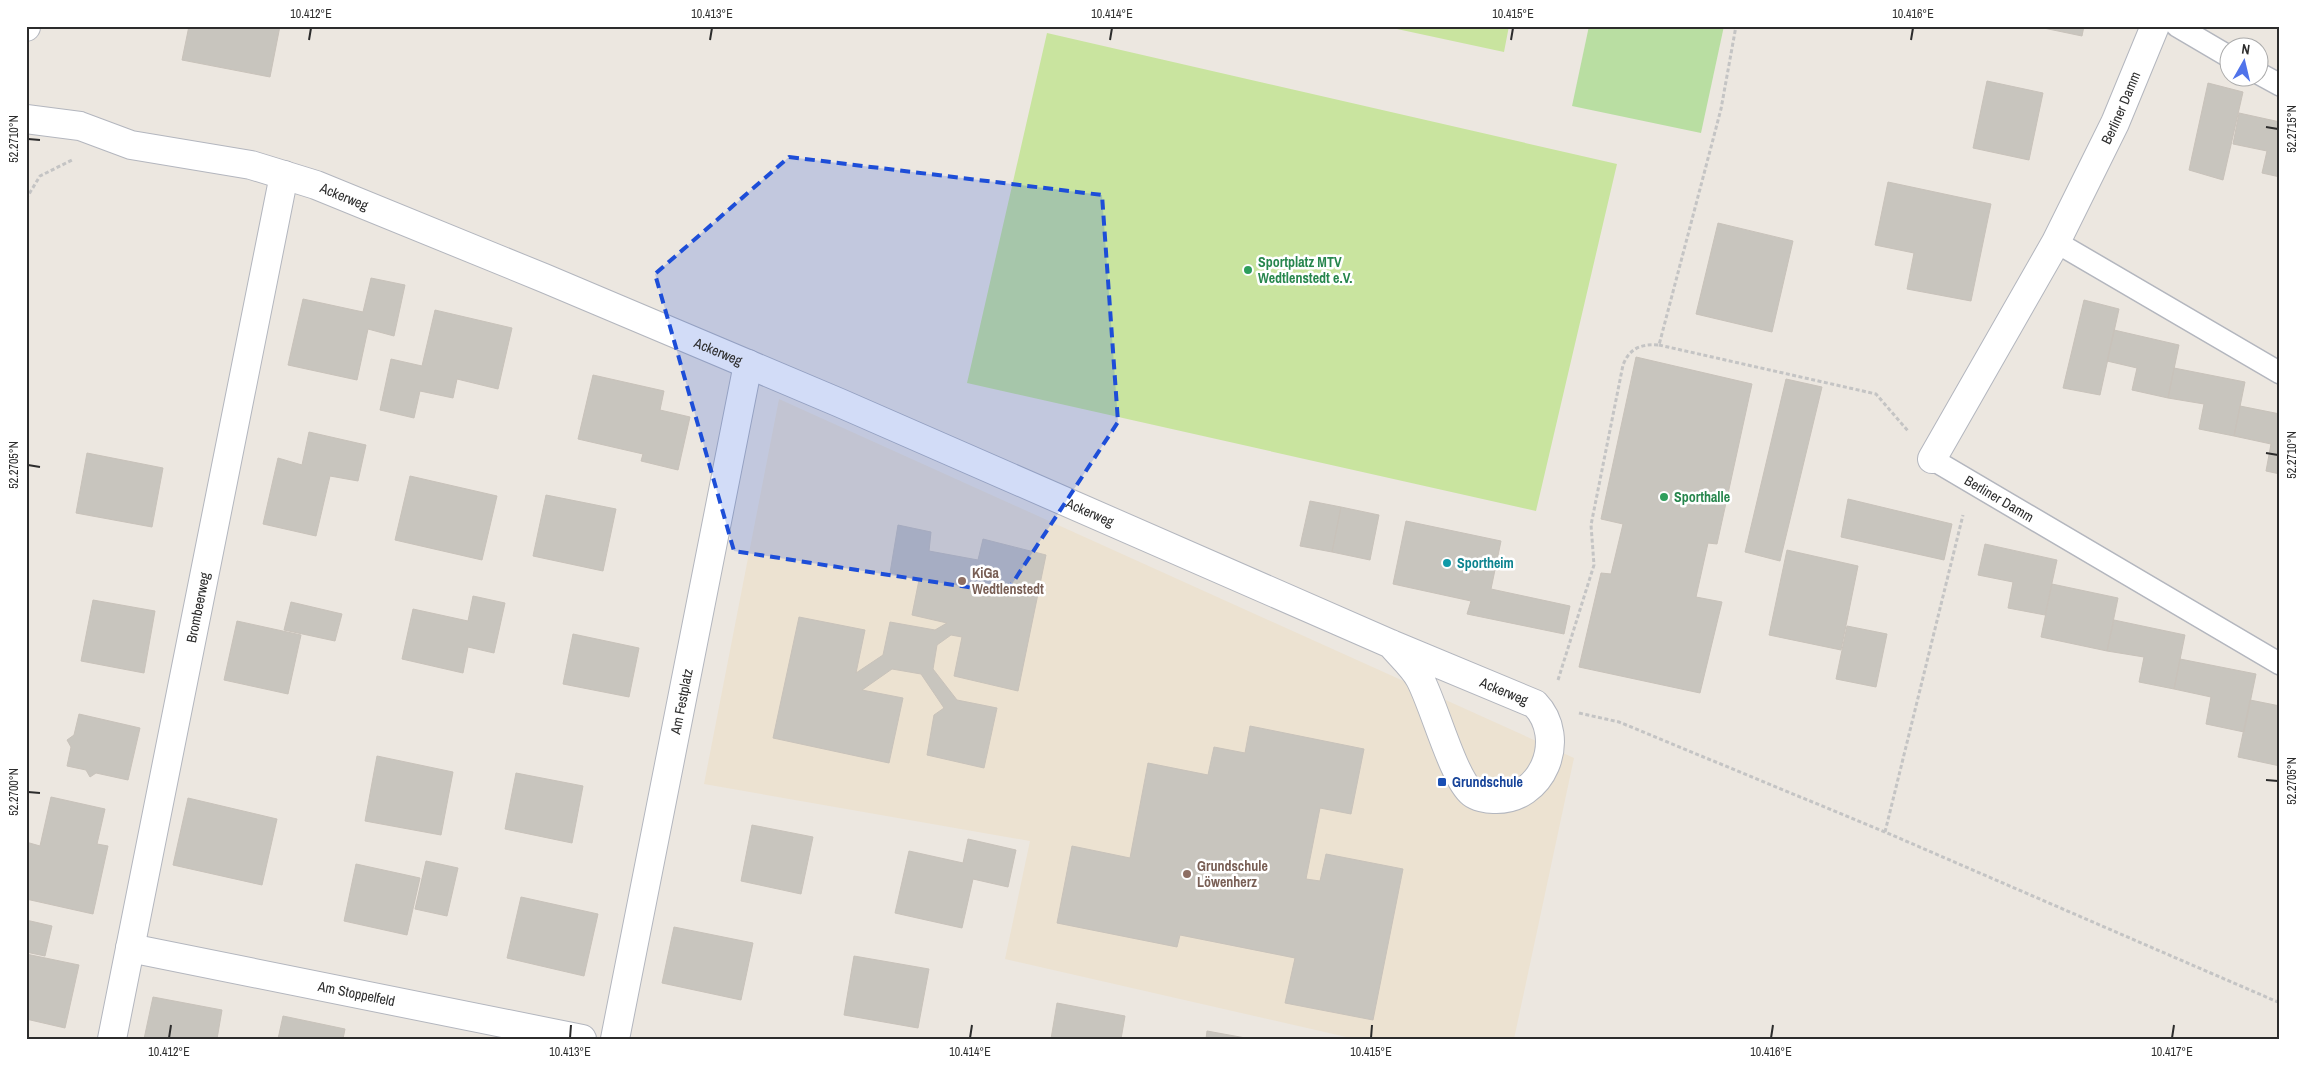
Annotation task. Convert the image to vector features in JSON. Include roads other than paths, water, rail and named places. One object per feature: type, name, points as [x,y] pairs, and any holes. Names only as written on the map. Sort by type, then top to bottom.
[{"type":"street","name":"Berliner Damm","points":[[1932,459],[2056,242],[2115,123],[2155,26]]},
{"type":"street","name":"Ackerweg","points":[[26,119],[80,126],[131,145],[251,165],[316,185],[400,218],[748,364],[1391,644],[1535,704],[1543,712],[1550,740],[1548,759],[1543,773],[1521,795],[1503,800],[1486,799],[1472,794],[1462,781],[1436,714],[1419,677],[1391,644]]},
{"type":"street","name":"Brombeerweg","points":[[112,1039],[284,175]]},
{"type":"street","name":"Am Festplatz","points":[[615,1039],[748,364]]},
{"type":"street","name":"Am Stoppelfeld","points":[[130,948],[582,1039]]},
{"type":"lane","points":[[2177,26],[2218,50]]},
{"type":"lane","points":[[2268,78],[2280,85]]},
{"type":"lane","points":[[2056,242],[2280,373]]},
{"type":"lane","name":"Berliner Damm","points":[[1932,459],[2280,664]]},
{"type":"place","name":"Sportplatz MTV Wedtlenstedt e.V.","points":[[1248,270]]},
{"type":"place","name":"Sporthalle","points":[[1664,497]]},
{"type":"place","name":"Sportheim","points":[[1447,563]]},
{"type":"place","name":"KiGa Wedtlenstedt","points":[[962,581]]},
{"type":"place","name":"Grundschule","points":[[1442,782]]},
{"type":"place","name":"Grundschule Löwenherz","points":[[1187,874]]}]
